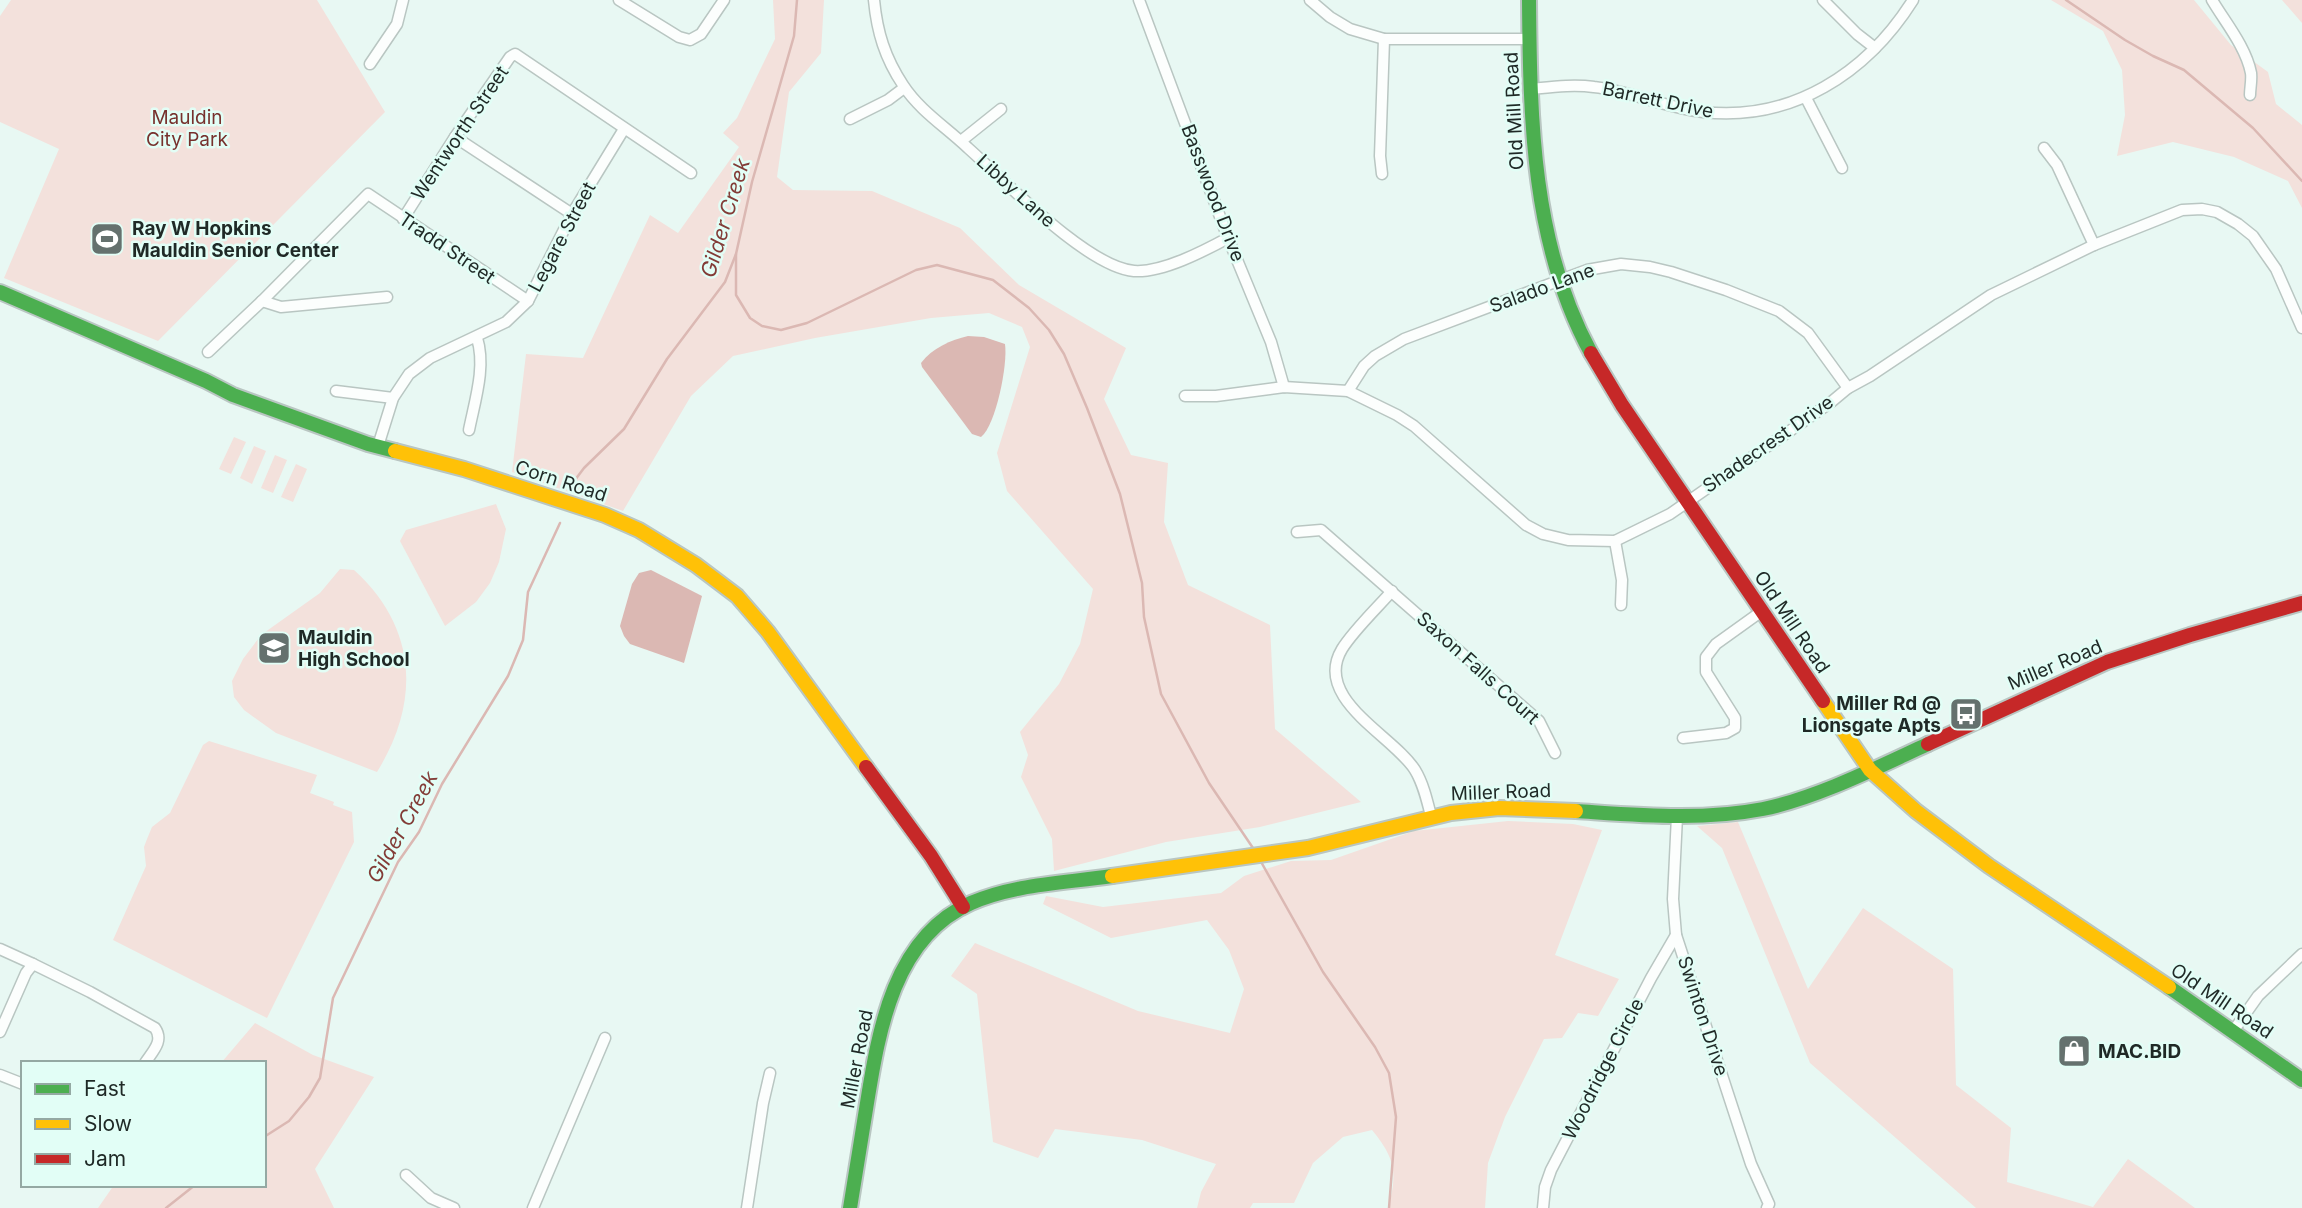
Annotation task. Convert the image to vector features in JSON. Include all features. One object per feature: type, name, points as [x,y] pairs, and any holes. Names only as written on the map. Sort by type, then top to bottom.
[{"type":"street","points":[[370,64],[397,24],[403,0]]},
{"type":"street","points":[[619,0],[678,37],[690,40],[701,34],[724,0]]},
{"type":"street","name":"Libby Lane","points":[[874,0],[884,52],[904,88],[934,120],[961,141],[1061,232],[1082,247],[1125,269],[1146,271],[1209,248],[1228,237]]},
{"type":"street","name":"Basswood Drive","points":[[1139,0],[1228,237],[1271,342],[1284,387]]},
{"type":"street","points":[[1310,0],[1350,29],[1384,39],[1529,39]]},
{"type":"street","name":"Old Mill Road","points":[[1529,0],[1530,89],[1538,197],[1548,244],[1571,314],[1622,405],[1870,770],[1899,799],[2018,886],[2234,1030],[2302,1080]]},
{"type":"street","points":[[1823,0],[1875,48]]},
{"type":"street","name":"Barrett Drive","points":[[1530,89],[1596,87],[1686,110],[1721,113],[1765,109],[1807,98],[1857,65],[1894,29],[1913,0]]},
{"type":"street","points":[[2212,0],[2249,65],[2250,95]]},
{"type":"street","points":[[1382,174],[1380,156],[1384,39]]},
{"type":"street","name":"Wentworth Street","points":[[403,219],[455,137],[515,54],[624,129]]},
{"type":"street","points":[[850,119],[888,100],[904,88]]},
{"type":"street","points":[[1807,98],[1842,168]]},
{"type":"street","points":[[961,141],[1001,109]]},
{"type":"street","points":[[624,129],[691,173]]},
{"type":"street","name":"Legare Street","points":[[378,446],[393,398],[409,374],[430,358],[506,322],[528,301],[572,214],[624,129]]},
{"type":"street","points":[[455,137],[572,214]]},
{"type":"street","points":[[2044,148],[2067,185],[2094,245]]},
{"type":"street","name":"Tradd Street","points":[[262,301],[368,194],[528,301]]},
{"type":"street","name":"Shadecrest Drive","points":[[1185,397],[1228,395],[1284,387],[1348,391],[1415,426],[1526,525],[1543,534],[1568,540],[1615,541],[1670,514],[1848,388],[1991,295],[2094,245],[2182,210],[2202,209],[2224,215],[2253,236],[2276,269],[2302,328]]},
{"type":"street","name":"Salado Lane","points":[[1348,391],[1364,366],[1383,350],[1445,323],[1597,267],[1635,265],[1671,272],[1779,311],[1802,327],[1848,388]]},
{"type":"street","name":"Corn Road","points":[[0,292],[233,395],[378,446],[605,515],[670,547],[737,596],[788,659],[931,856],[963,907]]},
{"type":"street","points":[[208,352],[262,301],[281,307],[387,297]]},
{"type":"street","points":[[470,430],[481,364],[481,350],[477,338]]},
{"type":"street","points":[[336,391],[393,398]]},
{"type":"street","name":"Saxon Falls Court","points":[[1297,532],[1321,530],[1539,720],[1555,752]]},
{"type":"street","points":[[1615,541],[1622,580],[1621,605]]},
{"type":"street","points":[[1392,591],[1341,649],[1338,662],[1339,687],[1345,700],[1356,712],[1415,769],[1431,816]]},
{"type":"street","name":"Miller Road","points":[[850,1208],[881,1022],[893,986],[918,947],[942,922],[963,907],[1008,891],[1256,856],[1356,838],[1431,816],[1499,808],[1716,816],[1765,808],[1803,797],[1870,770],[2105,663],[2167,641],[2302,603]]},
{"type":"street","points":[[1683,738],[1726,733],[1735,728],[1735,718],[1706,673],[1706,657],[1716,644],[1762,611]]},
{"type":"street","name":"Swinton Drive","points":[[1677,816],[1673,899],[1676,935],[1751,1164],[1771,1207]]},
{"type":"street","name":"Woodridge Circle","points":[[1543,1208],[1545,1187],[1551,1170],[1676,935]]},
{"type":"street","points":[[0,949],[90,992],[155,1028],[159,1033],[159,1041],[146,1061]]},
{"type":"street","points":[[2234,1030],[2258,996],[2302,954]]},
{"type":"street","points":[[0,1032],[4,1014],[33,964]]},
{"type":"street","points":[[533,1208],[605,1038]]},
{"type":"street","points":[[747,1208],[770,1073]]},
{"type":"street","points":[[0,1074],[21,1083]]},
{"type":"street","points":[[406,1175],[431,1198],[454,1208]]},
{"type":"green space","name":"Mauldin City Park","points":[[11,0],[317,0],[385,112],[158,341],[4,278],[59,149],[0,122],[0,16]]},
{"type":"green space","points":[[773,0],[824,0],[821,53],[789,92],[777,177],[793,190],[872,191],[960,228],[1019,285],[1126,348],[1104,399],[1131,455],[1168,463],[1164,522],[1188,585],[1270,625],[1275,729],[1361,802],[1260,827],[1166,842],[1054,871],[1052,839],[1021,777],[1028,755],[1020,732],[1059,684],[1080,644],[1093,589],[1007,491],[997,453],[1030,347],[1022,327],[989,313],[931,318],[815,338],[733,356],[691,396],[623,511],[512,472],[526,354],[583,358],[650,215],[678,233],[739,147],[723,133],[737,118],[775,39]]},
{"type":"green space","points":[[2051,0],[2194,0],[2231,45],[2268,72],[2276,104],[2302,125],[2302,208],[2288,181],[2234,157],[2173,142],[2117,156],[2125,115],[2122,70],[2103,31]]},
{"type":"green space","points":[[2282,0],[2302,0],[2302,23]]},
{"type":"green space","points":[[234,437],[246,442],[231,474],[219,469]]},
{"type":"green space","points":[[254,446],[266,451],[252,484],[240,478]]},
{"type":"green space","points":[[275,455],[287,460],[273,493],[261,488]]},
{"type":"green space","points":[[296,464],[307,469],[293,502],[281,497]]},
{"type":"green space","points":[[496,504],[506,529],[499,562],[490,583],[476,602],[445,626],[400,541],[406,530]]},
{"type":"green space","points":[[340,569],[354,570],[375,592],[401,640],[406,666],[406,692],[401,718],[377,772],[276,733],[244,710],[234,697],[232,681],[243,659],[261,635],[320,593]]},
{"type":"green space","points":[[209,741],[317,775],[310,793],[352,812],[354,842],[267,1018],[113,940],[146,866],[144,847],[152,827],[170,813],[203,745]]},
{"type":"green space","points":[[1508,821],[1573,824],[1602,830],[1555,955],[1619,979],[1598,1016],[1578,1013],[1562,1038],[1544,1039],[1505,1117],[1488,1163],[1485,1208],[1388,1208],[1393,1185],[1392,1166],[1386,1149],[1372,1130],[1343,1137],[1313,1163],[1294,1203],[1253,1203],[1250,1208],[1197,1208],[1201,1192],[1216,1164],[1142,1140],[1055,1129],[1038,1158],[993,1142],[977,994],[951,976],[975,943],[1138,1011],[1230,1033],[1244,989],[1229,950],[1207,920],[1111,938],[1043,904],[1046,896],[1103,907],[1221,893],[1244,876],[1291,861],[1331,860],[1414,831]]},
{"type":"green space","points":[[1738,822],[1808,989],[1863,908],[1953,969],[1956,1085],[2011,1128],[2007,1182],[2093,1207],[2128,1159],[2195,1208],[1976,1208],[1810,1063],[1722,848],[1697,826]]},
{"type":"green space","points":[[255,1023],[313,1055],[374,1077],[315,1169],[334,1208],[98,1208],[113,1187],[266,1187],[266,1061],[223,1061]]},
{"type":"shaded area","points":[[968,336],[984,337],[1005,344],[1000,394],[992,420],[981,437],[972,434],[921,363],[942,345]]},
{"type":"shaded area","points":[[651,570],[702,596],[684,663],[630,644],[620,626],[632,584],[639,573]]},
{"type":"waterway","name":"Gilder Creek","points":[[572,484],[584,468],[624,429],[667,359],[725,282],[736,254],[752,182],[794,36],[797,0]]},
{"type":"waterway","points":[[2066,0],[2125,40],[2184,70],[2253,128],[2302,181]]},
{"type":"waterway","points":[[736,254],[736,295],[750,318],[762,326],[781,330],[807,323],[916,270],[937,265],[993,280],[1029,308],[1049,330],[1064,354],[1120,494],[1142,583],[1144,617],[1161,694],[1209,783],[1255,851]]},
{"type":"waterway","name":"Gilder Creek","points":[[266,1136],[289,1121],[309,1097],[320,1078],[333,998],[398,862],[419,832],[442,784],[508,676],[523,640],[528,592],[560,523]]},
{"type":"waterway","points":[[1260,860],[1323,972],[1375,1047],[1389,1073],[1396,1117],[1389,1208]]},
{"type":"waterway","name":"Gilder Creek","points":[[166,1208],[192,1187]]},
{"type":"traffic: fast","points":[[1529,0],[1531,91],[1538,181],[1557,269],[1571,312],[1591,353]]},
{"type":"traffic: fast","points":[[0,292],[233,395],[368,444],[395,451]]},
{"type":"traffic: fast","points":[[1576,811],[1693,816],[1763,809],[1826,790],[1928,744]]},
{"type":"traffic: fast","points":[[850,1208],[877,1045],[895,988],[907,962],[924,938],[945,918],[988,897],[1022,888],[1112,876]]},
{"type":"traffic: fast","points":[[2169,987],[2302,1080]]},
{"type":"traffic: slow","points":[[395,451],[464,469],[605,515],[639,530],[696,565],[737,596],[768,632],[866,767]]},
{"type":"traffic: slow","points":[[1823,701],[1870,770],[1916,811],[1989,866],[2169,987]]},
{"type":"traffic: slow","points":[[1112,876],[1308,848],[1451,813],[1499,808],[1576,811]]},
{"type":"traffic: jam","points":[[1591,353],[1622,405],[1823,701]]},
{"type":"traffic: jam","points":[[1928,744],[2107,662],[2302,603]]},
{"type":"traffic: jam","points":[[866,767],[931,856],[963,907]]},
{"type":"place","name":"Ray W Hopkins Mauldin Senior Center","points":[[107,239]]},
{"type":"place","name":"Mauldin High School","points":[[274,648]]},
{"type":"place","name":"Miller Rd @ Lionsgate Apts","points":[[1966,714]]},
{"type":"place","name":"MAC.BID","points":[[2074,1051]]}]
